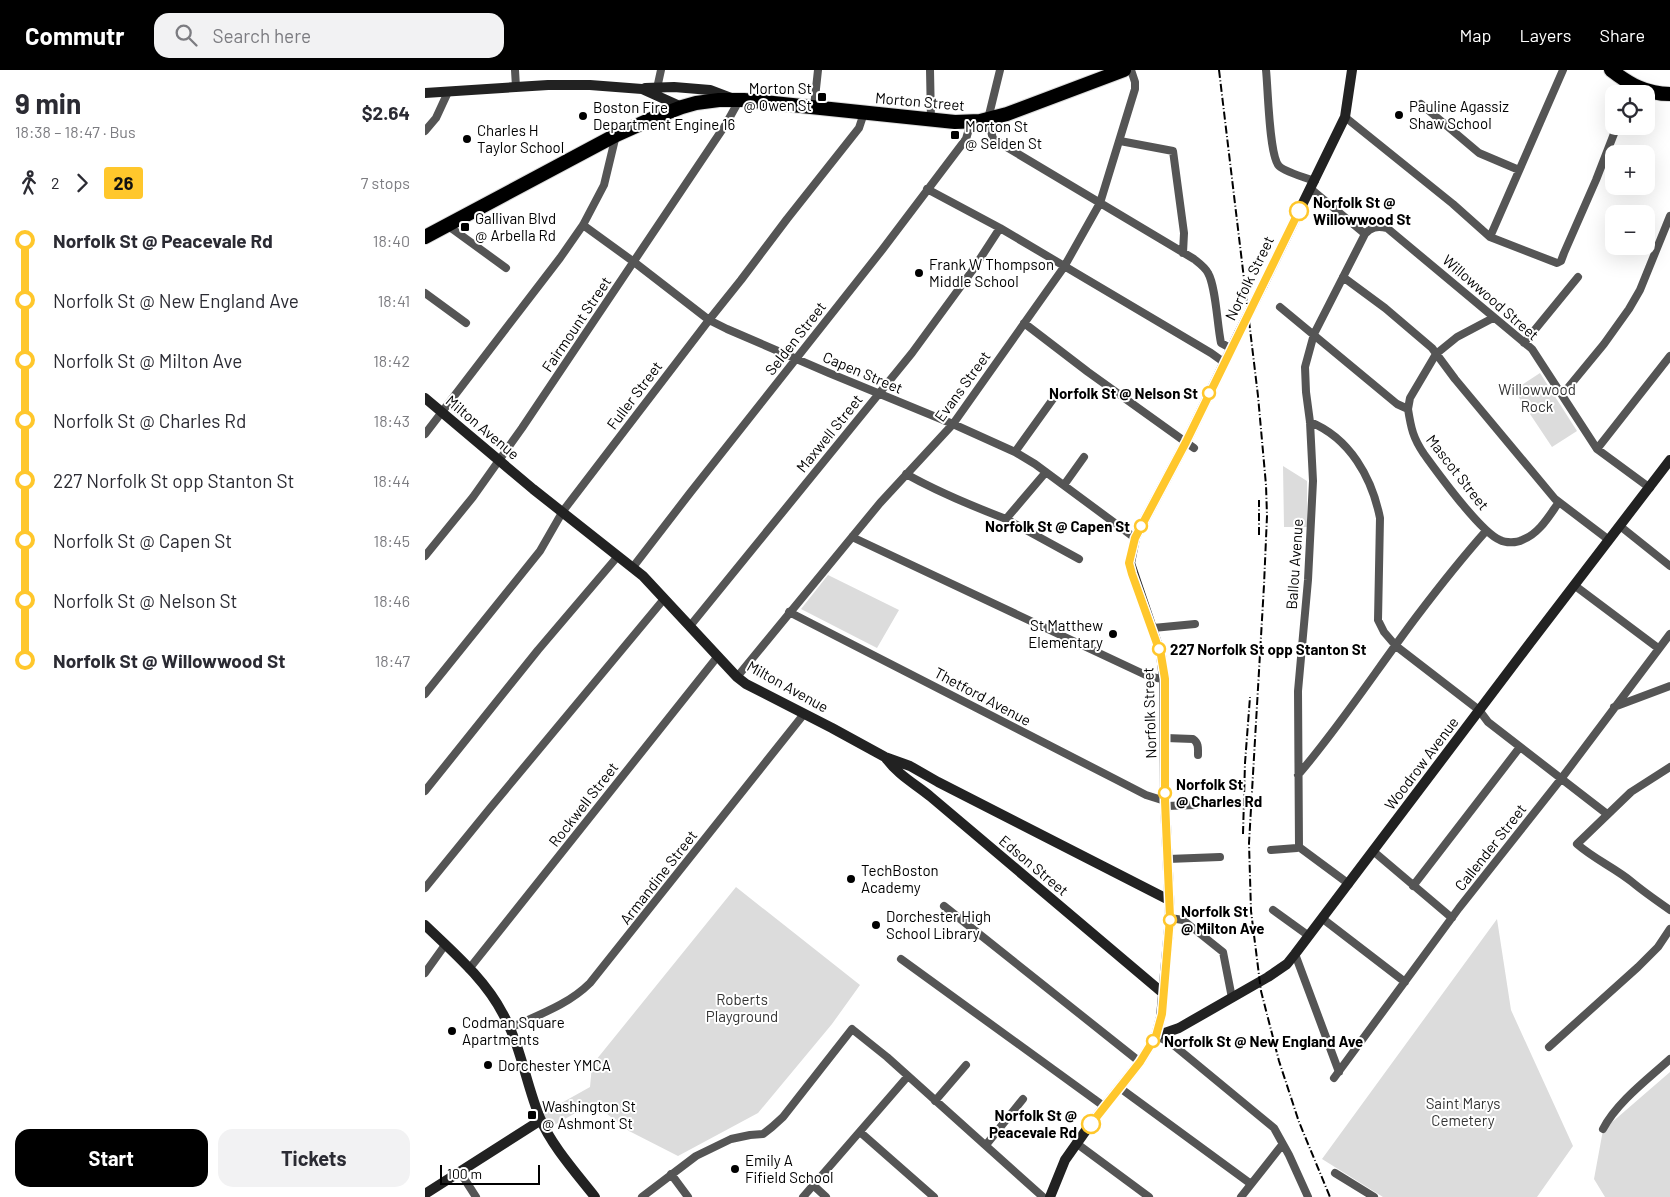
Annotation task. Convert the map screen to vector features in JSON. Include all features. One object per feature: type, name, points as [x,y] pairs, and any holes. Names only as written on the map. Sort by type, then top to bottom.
[{"type":"highway","name":"Morton Street","points":[[425,237],[616,135],[681,107],[708,101],[736,102],[814,107],[931,120],[971,122],[1007,114],[1124,70]]},
{"type":"highway","points":[[1611,70],[1626,85]]},
{"type":"highway","points":[[1655,93],[1670,94]]},
{"type":"street","points":[[515,70],[516,87]]},
{"type":"street","points":[[661,70],[657,90],[681,107]]},
{"type":"street","points":[[814,107],[818,70]]},
{"type":"street","points":[[930,70],[931,120]]},
{"type":"street","points":[[1000,70],[988,119],[993,139],[1183,252],[1204,267],[1208,273],[1213,291],[1221,342],[1217,349],[1211,353]]},
{"type":"street","name":"Evans Street","points":[[737,677],[851,537],[953,424],[1064,267],[1100,203],[1120,141],[1135,89],[1135,82],[1124,70]]},
{"type":"street","points":[[1266,70],[1276,162],[1280,168],[1313,185],[1365,234]]},
{"type":"street","name":"Norfolk Street","points":[[1050,1197],[1065,1160],[1076,1143],[1140,1062],[1156,1036],[1165,994],[1170,918],[1166,804],[1165,679],[1161,655],[1153,628],[1129,563],[1135,538],[1190,445],[1239,333],[1345,117],[1352,70]]},
{"type":"street","points":[[1490,237],[1563,70]]},
{"type":"street","name":"Morton Street","points":[[425,93],[576,84],[657,90],[710,90],[736,102]]},
{"type":"street","points":[[425,131],[436,118],[448,92]]},
{"type":"street","name":"Fairmount Street","points":[[425,556],[473,497],[499,461],[726,124],[736,102]]},
{"type":"street","points":[[1421,104],[1479,153],[1519,170]]},
{"type":"street","name":"Fuller Street","points":[[425,694],[540,551],[563,511],[859,128],[864,113]]},
{"type":"street","points":[[1345,117],[1453,204],[1490,237],[1554,263],[1561,261],[1565,253],[1614,135]]},
{"type":"street","name":"Selden Street","points":[[633,567],[882,250],[966,139],[971,122]]},
{"type":"street","points":[[425,434],[560,258],[583,225],[604,185],[616,135]]},
{"type":"street","points":[[1120,141],[1173,151],[1184,233],[1183,252]]},
{"type":"street","points":[[927,189],[1000,228],[1225,363]]},
{"type":"street","points":[[1562,395],[1604,344],[1629,309],[1640,290],[1670,216]]},
{"type":"street","points":[[447,225],[506,268]]},
{"type":"street","name":"Capen Street","points":[[583,225],[709,320],[1015,452],[1046,472],[1135,538]]},
{"type":"street","name":"Willowwood Street","points":[[1365,234],[1379,226],[1387,228],[1532,349],[1597,449],[1650,488]]},
{"type":"street","name":"Maxwell Street","points":[[690,626],[942,314],[1000,228]]},
{"type":"street","name":"Ballou Avenue","points":[[1299,846],[1297,691],[1307,590],[1313,481],[1305,367],[1314,334],[1365,234]]},
{"type":"street","points":[[1343,277],[1385,308],[1436,354],[1455,380],[1559,502],[1609,540]]},
{"type":"street","points":[[1523,343],[1578,277]]},
{"type":"street","points":[[425,292],[466,323]]},
{"type":"street","points":[[1280,307],[1397,404],[1408,410],[1410,398],[1414,390],[1436,354],[1457,337],[1493,318]]},
{"type":"street","points":[[1024,324],[1190,445]]},
{"type":"street","points":[[1221,342],[1232,350]]},
{"type":"street","points":[[1597,449],[1670,356]]},
{"type":"street","name":"Milton Avenue","points":[[425,398],[473,436],[499,461],[633,567],[737,677],[746,684],[885,757],[927,774],[938,782],[1169,900]]},
{"type":"street","points":[[1015,452],[1053,399]]},
{"type":"street","name":"Mascot Street","points":[[1408,410],[1415,440],[1434,467],[1486,530],[1500,540],[1520,542],[1535,532],[1559,502]]},
{"type":"street","points":[[1310,422],[1323,428],[1354,455],[1377,502],[1379,518],[1378,620],[1384,632],[1396,646],[1479,710],[1488,722],[1607,814]]},
{"type":"street","points":[[1064,485],[1084,457]]},
{"type":"street","name":"Woodrow Avenue","points":[[1156,1036],[1179,1028],[1232,998],[1279,970],[1295,954],[1670,460]]},
{"type":"street","points":[[1006,519],[1046,472]]},
{"type":"street","points":[[906,474],[977,508],[1006,519],[1079,559]]},
{"type":"street","points":[[1620,526],[1670,566]]},
{"type":"street","points":[[1298,775],[1317,754],[1449,575],[1486,530]]},
{"type":"street","points":[[851,537],[1150,677],[1165,679]]},
{"type":"street","points":[[425,791],[538,650],[618,556]]},
{"type":"street","points":[[1574,585],[1659,648]]},
{"type":"street","points":[[425,888],[664,599]]},
{"type":"street","name":"Thetford Avenue","points":[[789,612],[1166,804]]},
{"type":"street","points":[[1153,628],[1195,624]]},
{"type":"street","name":"Callender Street","points":[[1295,954],[1336,1075],[1452,918],[1561,779],[1670,634]]},
{"type":"street","name":"Rockwell Street","points":[[469,969],[718,656]]},
{"type":"street","points":[[1614,707],[1670,686]]},
{"type":"street","name":"Armandine Street","points":[[510,1028],[566,1003],[590,983],[804,714]]},
{"type":"street","points":[[1166,738],[1193,739],[1198,744],[1198,755]]},
{"type":"street","points":[[1413,886],[1520,748]]},
{"type":"street","name":"Edson Street","points":[[885,757],[904,778],[931,797],[1165,994]]},
{"type":"street","points":[[904,778],[903,770],[911,766]]},
{"type":"street","points":[[1670,767],[1640,786],[1607,814],[1577,844],[1670,910]]},
{"type":"street","points":[[918,788],[926,785],[928,781],[927,774]]},
{"type":"street","points":[[1166,804],[1196,805]]},
{"type":"street","points":[[1271,850],[1297,848],[1299,846],[1349,884]]},
{"type":"street","points":[[1373,851],[1452,918]]},
{"type":"street","points":[[1168,859],[1220,856]]},
{"type":"street","points":[[944,906],[1140,1062]]},
{"type":"street","points":[[1273,910],[1309,936]]},
{"type":"street","points":[[1170,918],[1183,920],[1223,952],[1232,998]]},
{"type":"street","points":[[1323,919],[1405,982]]},
{"type":"street","points":[[425,925],[486,988],[503,1013],[510,1028],[541,1120],[564,1157],[595,1197]]},
{"type":"street","points":[[1549,1047],[1645,960],[1658,947],[1670,929]]},
{"type":"street","points":[[425,973],[445,945]]},
{"type":"street","points":[[901,959],[1105,1107]]},
{"type":"street","points":[[642,1197],[671,1174],[710,1148],[731,1139],[763,1134],[773,1127],[783,1117],[852,1029],[908,1076],[1043,1197]]},
{"type":"street","points":[[1156,1036],[1171,1043],[1274,1128],[1289,1155],[1308,1197]]},
{"type":"street","points":[[1603,1129],[1617,1109],[1634,1091],[1670,1059]]},
{"type":"street","points":[[935,1101],[966,1065]]},
{"type":"street","points":[[803,1197],[908,1076]]},
{"type":"street","points":[[1120,1088],[1251,1184]]},
{"type":"street","points":[[986,1145],[1023,1099]]},
{"type":"street","points":[[425,1194],[541,1120]]},
{"type":"street","points":[[859,1132],[934,1197]]},
{"type":"street","points":[[1076,1143],[1149,1197]]},
{"type":"street","points":[[1241,1197],[1282,1145]]},
{"type":"street","points":[[460,1172],[476,1197]]},
{"type":"street","points":[[1335,1172],[1374,1197]]},
{"type":"street","points":[[671,1174],[688,1197]]},
{"type":"street","points":[[813,1185],[826,1197]]},
{"type":"green space","name":"Willowwood Rock","points":[[1540,373],[1577,431],[1552,447],[1514,390]]},
{"type":"green space","points":[[1283,466],[1307,481],[1307,527],[1284,527]]},
{"type":"green space","points":[[828,575],[899,610],[877,648],[801,609]]},
{"type":"green space","name":"Roberts Playground","points":[[736,887],[860,985],[832,1024],[758,1113],[678,1156],[629,1131],[593,1103],[549,1128],[540,1115],[590,1087],[592,1065]]},
{"type":"green space","name":"Saint Marys Cemetery","points":[[1497,919],[1511,1010],[1573,1146],[1537,1197],[1383,1197],[1322,1159]]},
{"type":"green space","points":[[1670,1072],[1670,1197],[1605,1197],[1594,1179],[1603,1130]]},
{"type":"railway","points":[[1219,70],[1258,396],[1266,485],[1267,516],[1264,585],[1249,843],[1251,911],[1261,991],[1279,1061],[1299,1122],[1330,1197]]},
{"type":"railway","points":[[1259,500],[1259,535]]},
{"type":"railway","points":[[1243,834],[1245,763],[1250,697]]},
{"type":"bus line","name":"26","points":[[1091,1124],[1140,1062],[1156,1036],[1164,996],[1169,939],[1170,918],[1165,801],[1165,679],[1161,655],[1153,628],[1129,563],[1132,547],[1144,520],[1232,350],[1299,211]]},
{"type":"place","name":"Morton St @ Owen St","points":[[822,97]]},
{"type":"place","name":"Pauline Agassiz Shaw School","points":[[1399,115]]},
{"type":"place","name":"Boston Fire Department Engine 16","points":[[583,116]]},
{"type":"place","name":"Morton St @ Selden St","points":[[955,135]]},
{"type":"place","name":"Charles H Taylor School","points":[[467,139]]},
{"type":"place","name":"Norfolk St @ Willowwood St","points":[[1299,211]]},
{"type":"place","name":"Gallivan Blvd @ Arbella Rd","points":[[465,227]]},
{"type":"place","name":"Frank W Thompson Middle School","points":[[919,273]]},
{"type":"place","name":"Norfolk St @ Nelson St","points":[[1209,393]]},
{"type":"place","name":"Norfolk St @ Capen St","points":[[1141,526]]},
{"type":"place","name":"St Matthew Elementary","points":[[1113,634]]},
{"type":"place","name":"227 Norfolk St opp Stanton St","points":[[1159,649]]},
{"type":"place","name":"Norfolk St @ Charles Rd","points":[[1165,793]]},
{"type":"place","name":"TechBoston Academy","points":[[851,879]]},
{"type":"place","name":"Norfolk St @ Milton Ave","points":[[1170,920]]},
{"type":"place","name":"Dorchester High School Library","points":[[876,925]]},
{"type":"place","name":"Codman Square Apartments","points":[[452,1031]]},
{"type":"place","name":"Norfolk St @ New England Ave","points":[[1153,1041]]},
{"type":"place","name":"Dorchester YMCA","points":[[488,1065]]},
{"type":"place","name":"Washington St @ Ashmont St","points":[[532,1115]]},
{"type":"place","name":"Norfolk St @ Peacevale Rd","points":[[1091,1124]]},
{"type":"place","name":"Emily A Fifield School","points":[[735,1169]]}]
